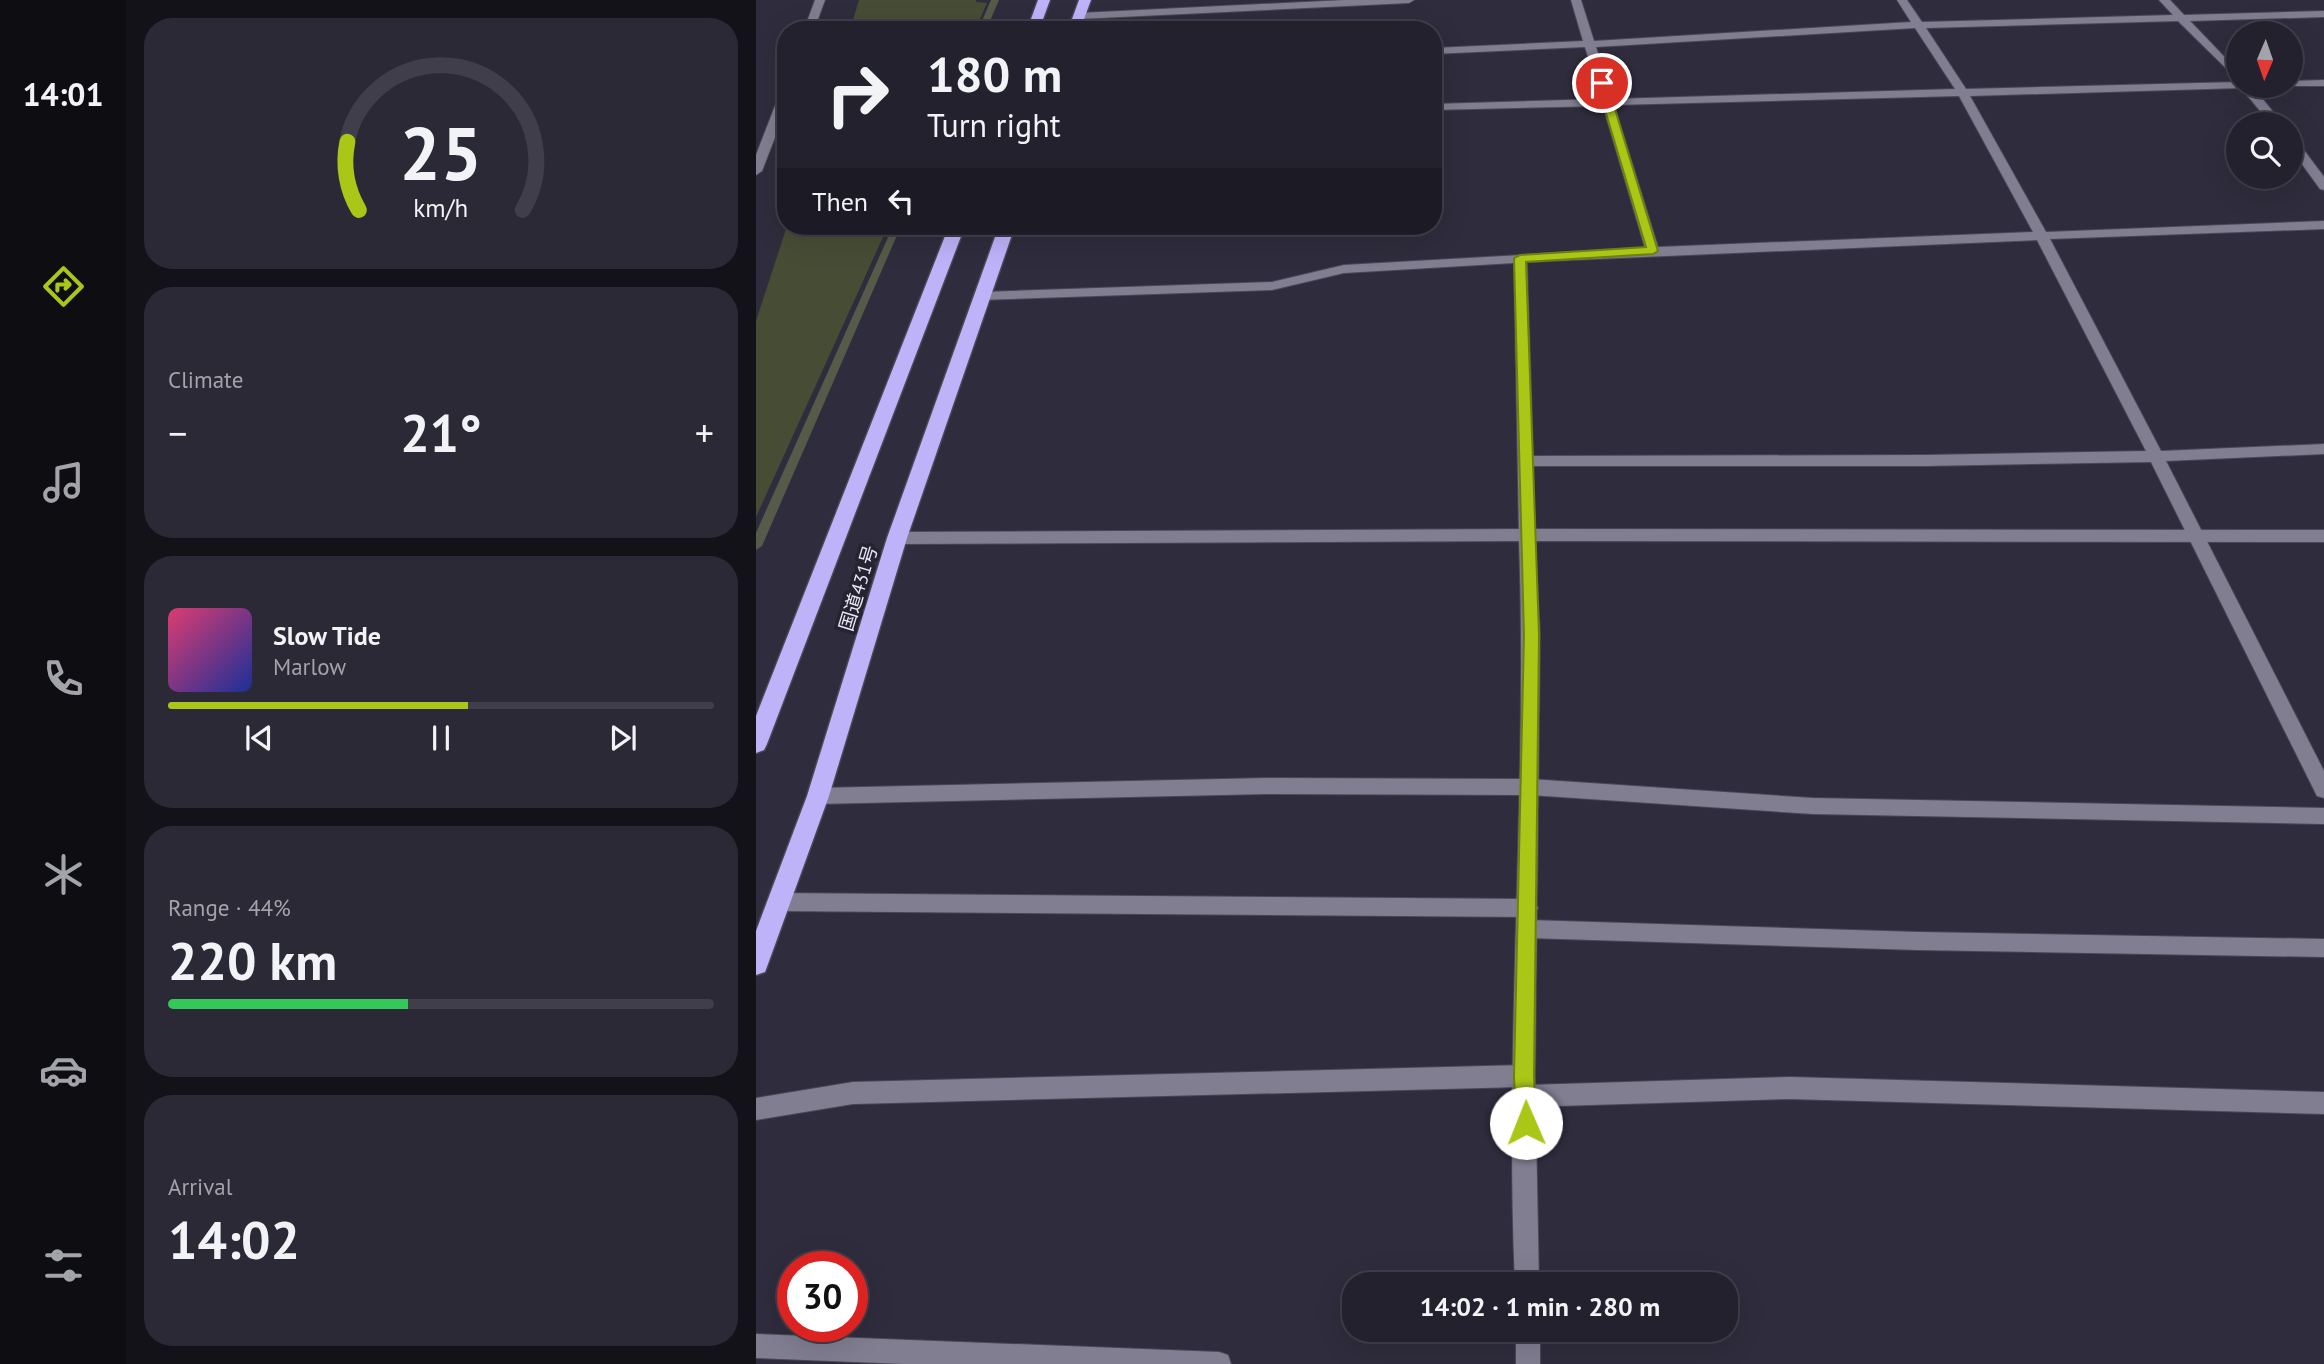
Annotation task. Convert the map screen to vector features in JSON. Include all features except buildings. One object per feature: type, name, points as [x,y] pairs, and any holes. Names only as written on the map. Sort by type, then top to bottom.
[{"type":"highway","points":[[1036,21],[1044,0]]},
{"type":"highway","points":[[1077,21],[1085,0]]},
{"type":"highway","name":"国道431号","points":[[756,744],[954,235]]},
{"type":"highway","name":"国道431号","points":[[756,964],[818,796],[897,538],[1004,235]]},
{"type":"street","points":[[812,21],[820,0]]},
{"type":"street","points":[[1079,16],[1409,0]]},
{"type":"street","points":[[1576,0],[1653,251]]},
{"type":"street","points":[[1902,0],[1962,90],[2041,236],[2199,537],[2324,790]]},
{"type":"street","points":[[2164,0],[2226,64]]},
{"type":"street","points":[[1442,51],[1589,45],[1919,25],[2324,13]]},
{"type":"street","points":[[2303,84],[2324,83]]},
{"type":"street","points":[[1442,107],[1962,90],[2226,85]]},
{"type":"street","points":[[2256,98],[2267,112]]},
{"type":"street","points":[[756,171],[777,116]]},
{"type":"street","points":[[2303,157],[2324,186]]},
{"type":"street","points":[[983,296],[1272,286],[1343,269],[1520,258],[2324,225]]},
{"type":"street","points":[[1520,258],[1531,635],[1525,1086],[1527,1272]]},
{"type":"street","points":[[1526,461],[1961,462],[2157,458],[2324,449]]},
{"type":"street","points":[[897,538],[1527,535],[2324,536]]},
{"type":"street","points":[[818,796],[1267,786],[1530,787],[1827,806],[2324,816]]},
{"type":"street","points":[[777,902],[1528,908]]},
{"type":"street","points":[[1528,929],[1931,941],[2324,948]]},
{"type":"street","points":[[756,1109],[853,1093],[1525,1086],[1790,1088],[2324,1103]]},
{"type":"street","points":[[1528,1342],[1528,1364]]},
{"type":"street","points":[[756,1346],[1219,1364]]},
{"type":"green space","points":[[859,0],[976,0],[987,3],[979,21],[853,21]]},
{"type":"green space","points":[[784,235],[884,235],[756,517],[756,321]]},
{"type":"waterway","points":[[986,21],[995,0]]},
{"type":"waterway","points":[[756,546],[893,235]]},
{"type":"route","points":[[1526,1123],[1524,1076],[1531,635],[1520,258],[1653,251],[1602,83]]}]
